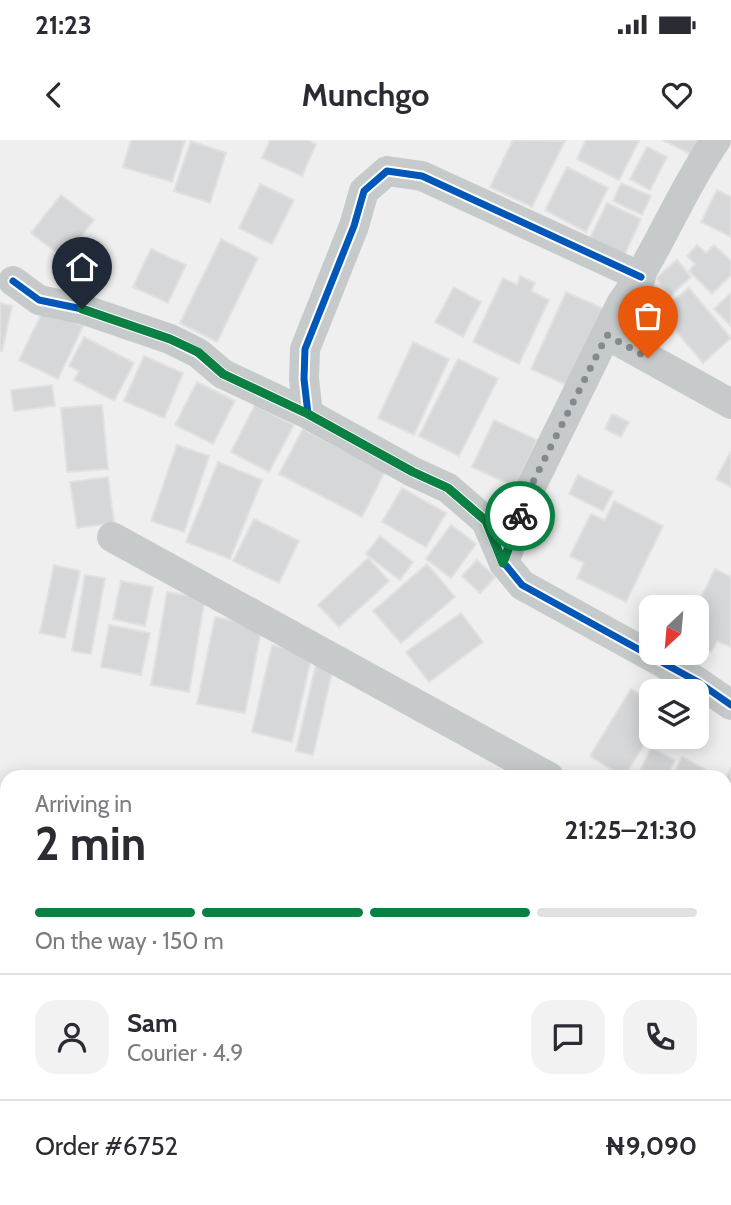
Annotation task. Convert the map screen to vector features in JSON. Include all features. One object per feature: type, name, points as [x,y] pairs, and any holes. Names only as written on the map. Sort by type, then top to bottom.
[{"type":"street","points":[[503,563],[531,486],[621,304],[640,277],[716,140]]},
{"type":"street","points":[[308,414],[304,379],[305,349],[354,226],[364,191],[387,171],[422,176],[640,277]]},
{"type":"street","points":[[13,281],[39,300],[82,309],[170,339],[198,352],[223,374],[308,414],[413,472],[448,488],[486,521],[503,563],[522,585],[687,676],[731,705]]},
{"type":"street","points":[[607,335],[731,404]]},
{"type":"street","points":[[112,537],[536,770]]},
{"type":"building","points":[[131,140],[185,140],[172,182],[123,167]]},
{"type":"building","points":[[270,140],[307,140],[316,144],[302,176],[262,158]]},
{"type":"building","points":[[513,140],[565,141],[532,207],[490,187]]},
{"type":"building","points":[[586,140],[639,141],[619,180],[577,159]]},
{"type":"building","points":[[663,140],[702,140],[694,156]]},
{"type":"building","points":[[191,141],[226,153],[210,203],[174,191]]},
{"type":"building","points":[[647,147],[667,157],[650,190],[630,179]]},
{"type":"building","points":[[567,167],[608,188],[586,232],[545,210]]},
{"type":"building","points":[[621,183],[651,196],[642,215],[613,201]]},
{"type":"building","points":[[260,184],[294,200],[272,244],[239,228]]},
{"type":"building","points":[[717,190],[731,197],[731,237],[701,222]]},
{"type":"building","points":[[61,195],[94,220],[64,258],[31,233]]},
{"type":"building","points":[[607,203],[641,219],[624,256],[589,240]]},
{"type":"building","points":[[221,239],[258,258],[217,342],[180,323]]},
{"type":"building","points":[[697,245],[706,253],[714,245],[731,261],[731,275],[712,294],[689,271],[695,264],[687,256]]},
{"type":"building","points":[[151,249],[186,265],[168,303],[133,287]]},
{"type":"building","points":[[677,260],[691,277],[671,295],[656,278]]},
{"type":"building","points":[[520,276],[535,283],[531,291],[549,300],[519,364],[473,342],[503,278],[517,285]]},
{"type":"building","points":[[454,287],[481,302],[463,337],[435,322]]},
{"type":"building","points":[[689,288],[731,338],[703,363],[660,312]]},
{"type":"building","points":[[566,292],[606,310],[571,387],[531,369]]},
{"type":"building","points":[[731,293],[731,326],[714,309]]},
{"type":"building","points":[[0,303],[12,306],[2,351],[0,350]]},
{"type":"building","points":[[45,307],[83,326],[58,379],[19,360]]},
{"type":"building","points":[[84,337],[134,363],[114,401],[74,380],[79,371],[69,366]]},
{"type":"building","points":[[413,342],[449,359],[414,435],[378,418]]},
{"type":"building","points":[[144,356],[183,373],[164,418],[124,401]]},
{"type":"building","points":[[458,359],[498,379],[459,456],[419,436]]},
{"type":"building","points":[[197,382],[235,401],[213,444],[175,425]]},
{"type":"building","points":[[52,385],[55,406],[14,411],[11,390]]},
{"type":"building","points":[[102,405],[108,469],[67,472],[61,408]]},
{"type":"building","points":[[255,405],[294,425],[269,472],[231,452]]},
{"type":"building","points":[[612,414],[629,422],[621,437],[605,429]]},
{"type":"building","points":[[494,420],[537,440],[515,487],[472,467]]},
{"type":"building","points":[[303,429],[385,471],[362,517],[279,474]]},
{"type":"building","points":[[177,445],[209,456],[184,532],[151,521]]},
{"type":"building","points":[[731,451],[731,487],[716,479]]},
{"type":"building","points":[[218,462],[262,480],[230,559],[186,542]]},
{"type":"building","points":[[578,475],[613,492],[603,511],[569,494]]},
{"type":"building","points":[[108,477],[114,523],[77,528],[70,482]]},
{"type":"building","points":[[402,488],[446,513],[426,547],[382,522]]},
{"type":"building","points":[[614,501],[663,526],[626,602],[577,578],[584,563],[570,556],[591,514],[605,520]]},
{"type":"building","points":[[254,519],[299,541],[279,583],[233,561]]},
{"type":"building","points":[[451,525],[476,544],[451,578],[426,559]]},
{"type":"building","points":[[380,536],[413,562],[400,580],[366,554]]},
{"type":"building","points":[[368,558],[389,581],[339,627],[318,605]]},
{"type":"building","points":[[477,560],[495,577],[480,593],[462,576]]},
{"type":"building","points":[[427,564],[455,597],[401,643],[373,611]]},
{"type":"building","points":[[54,565],[80,571],[65,638],[40,633]]},
{"type":"building","points":[[715,569],[731,577],[731,647],[717,641],[711,652],[709,651],[709,595],[702,595]]},
{"type":"building","points":[[85,575],[105,578],[91,654],[72,651]]},
{"type":"building","points":[[121,581],[153,587],[145,626],[113,619]]},
{"type":"building","points":[[167,592],[205,598],[189,692],[151,685]]},
{"type":"building","points":[[461,613],[483,642],[429,682],[406,652]]},
{"type":"building","points":[[215,617],[262,626],[245,713],[197,704]]},
{"type":"building","points":[[109,625],[150,633],[141,675],[101,667]]},
{"type":"building","points":[[272,645],[312,655],[292,742],[252,732]]},
{"type":"building","points":[[316,664],[333,668],[313,755],[296,751]]},
{"type":"building","points":[[631,689],[639,694],[639,749],[641,749],[628,770],[613,770],[590,756]]},
{"type":"building","points":[[651,749],[653,749],[675,760],[670,770],[640,770]]},
{"type":"building","points":[[682,757],[707,770],[676,770]]},
{"type":"cycle path","points":[[308,414],[304,379],[305,349],[354,226],[364,191],[387,171],[422,176],[641,277]]},
{"type":"cycle path","points":[[13,281],[39,300],[82,309],[170,339],[198,353],[223,374],[308,414],[413,472],[448,488],[486,521],[504,563],[522,585],[698,682],[731,705]]},
{"type":"way so far","points":[[520,516],[531,486],[607,335],[648,358]]},
{"type":"route","points":[[82,309],[170,339],[198,352],[223,374],[308,414],[413,472],[448,488],[486,521],[503,563],[520,516]]}]
